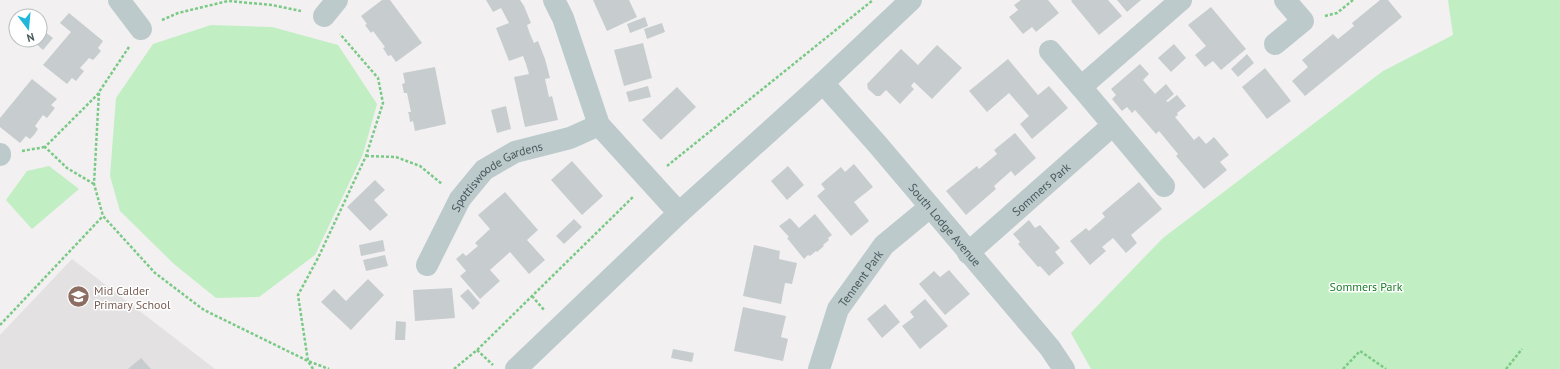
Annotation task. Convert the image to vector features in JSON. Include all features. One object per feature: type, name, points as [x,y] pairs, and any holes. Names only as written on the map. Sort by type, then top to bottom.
[{"type":"street","points":[[120,0],[141,29]]},
{"type":"street","points":[[554,0],[563,18],[599,125],[679,213]]},
{"type":"street","points":[[516,369],[679,213],[823,83],[911,0]]},
{"type":"street","points":[[1081,87],[1181,0]]},
{"type":"street","points":[[1275,44],[1303,21],[1285,0]]},
{"type":"street","points":[[1050,51],[1164,186]]},
{"type":"street","name":"South Lodge Avenue","points":[[823,83],[878,145],[1050,348],[1064,369]]},
{"type":"street","name":"Spottiswoode Gardens","points":[[427,265],[460,199],[484,170],[515,152],[570,138],[599,125]]},
{"type":"street","name":"Sommers Park","points":[[968,253],[1113,125]]},
{"type":"street","name":"Tennent Park","points":[[819,369],[838,309],[884,245],[930,207]]},
{"type":"path","points":[[1303,21],[1337,14],[1353,0]]},
{"type":"path","points":[[94,184],[67,168],[45,147],[100,92],[141,29],[178,12],[228,1],[330,8],[378,78],[383,102],[366,156],[318,258],[298,294],[308,361],[313,369]]},
{"type":"path","points":[[100,92],[94,184],[103,216],[155,273],[204,310],[308,361],[329,369]]},
{"type":"path","points":[[366,156],[396,157],[420,166],[460,199]]},
{"type":"path","points":[[0,325],[103,216]]},
{"type":"path","points":[[1506,369],[1522,349]]},
{"type":"path","points":[[477,350],[493,366]]},
{"type":"path","points":[[1343,369],[1360,351],[1386,369]]},
{"type":"shaded area","name":"Mid Calder Primary School","points":[[72,259],[215,369],[0,369],[0,335]]},
{"type":"green space","points":[[1448,0],[1560,0],[1560,369],[1091,369],[1071,333],[1163,238],[1383,71],[1453,35]]},
{"type":"green space","points":[[211,25],[272,27],[338,45],[377,104],[363,154],[315,255],[259,297],[216,298],[174,264],[120,211],[110,176],[116,98],[153,44]]},
{"type":"green space","points":[[49,166],[79,189],[32,229],[6,200],[27,171]]},
{"type":"building","points":[[382,0],[390,0],[422,43],[396,62],[391,55],[388,56],[383,48],[385,47],[373,31],[371,33],[361,16]]},
{"type":"building","points":[[486,0],[520,0],[524,6],[531,23],[527,25],[530,34],[534,43],[538,41],[545,59],[550,78],[545,79],[549,97],[552,96],[558,120],[525,127],[514,77],[529,74],[526,64],[523,56],[509,61],[496,28],[509,23],[501,8],[493,12]]},
{"type":"building","points":[[593,0],[629,0],[637,17],[607,31]]},
{"type":"building","points":[[1021,0],[1048,0],[1059,13],[1036,32],[1032,27],[1023,34],[1009,17],[1018,10],[1014,5]]},
{"type":"building","points":[[1108,0],[1122,16],[1099,35],[1071,1]]},
{"type":"building","points":[[1117,0],[1141,0],[1127,12]]},
{"type":"building","points":[[1380,0],[1388,0],[1402,17],[1305,96],[1292,81],[1308,67],[1302,60],[1333,34],[1338,39],[1354,26],[1352,23]]},
{"type":"building","points":[[1211,7],[1246,49],[1221,70],[1213,61],[1205,67],[1195,55],[1206,46],[1188,25]]},
{"type":"building","points":[[69,13],[103,41],[98,48],[101,51],[93,60],[89,58],[80,68],[84,71],[76,81],[72,78],[67,84],[43,65],[71,32],[60,23]]},
{"type":"building","points":[[645,17],[648,26],[630,33],[627,24]]},
{"type":"building","points":[[662,23],[665,32],[647,39],[644,29]]},
{"type":"building","points":[[48,34],[53,38],[48,44]]},
{"type":"building","points":[[643,43],[652,78],[624,86],[614,50]]},
{"type":"building","points":[[1174,44],[1186,58],[1171,72],[1158,58]]},
{"type":"building","points":[[937,45],[962,68],[932,99],[914,82],[911,86],[914,89],[900,104],[886,90],[880,96],[876,96],[868,89],[867,84],[901,49],[918,65]]},
{"type":"building","points":[[1247,54],[1254,63],[1238,77],[1231,69]]},
{"type":"building","points":[[1008,59],[1038,95],[1049,86],[1068,108],[1032,139],[1020,124],[1029,116],[1009,93],[987,112],[969,91]]},
{"type":"building","points":[[1140,64],[1149,74],[1143,80],[1155,94],[1166,84],[1174,94],[1166,101],[1168,102],[1177,95],[1186,106],[1177,113],[1178,115],[1175,117],[1194,140],[1199,136],[1206,144],[1214,137],[1229,155],[1220,162],[1227,170],[1204,189],[1176,156],[1178,154],[1159,131],[1156,134],[1135,110],[1132,113],[1127,107],[1122,111],[1112,99],[1116,95],[1111,89]]},
{"type":"building","points":[[435,67],[446,124],[415,131],[413,121],[410,122],[408,112],[411,112],[407,93],[404,93],[402,84],[405,83],[403,73]]},
{"type":"building","points":[[1265,68],[1291,101],[1267,119],[1242,87]]},
{"type":"building","points":[[32,79],[57,99],[51,105],[55,108],[47,118],[43,115],[35,126],[38,129],[34,135],[30,139],[26,136],[20,143],[0,127],[0,118]]},
{"type":"building","points":[[648,86],[651,97],[629,102],[626,92]]},
{"type":"building","points":[[677,87],[696,107],[661,140],[642,120]]},
{"type":"building","points":[[506,106],[511,129],[497,133],[491,110]]},
{"type":"building","points":[[1015,133],[1036,158],[1015,176],[1011,171],[994,186],[996,189],[966,215],[946,191],[977,166],[979,169],[997,154],[994,150]]},
{"type":"building","points":[[572,161],[603,196],[582,215],[551,180]]},
{"type":"building","points":[[854,164],[873,187],[854,202],[869,221],[851,236],[817,196],[825,189],[821,184],[841,167],[845,172]]},
{"type":"building","points":[[788,166],[804,185],[787,200],[771,181]]},
{"type":"building","points":[[375,180],[385,190],[374,200],[388,215],[370,231],[347,207]]},
{"type":"building","points":[[1139,182],[1162,209],[1131,235],[1137,243],[1126,253],[1113,238],[1102,247],[1106,251],[1090,265],[1070,241],[1086,228],[1089,231],[1105,217],[1102,213]]},
{"type":"building","points":[[505,192],[538,230],[527,240],[545,260],[529,274],[510,252],[490,270],[500,281],[480,299],[460,276],[466,271],[456,259],[463,253],[466,256],[478,246],[475,243],[490,229],[478,215]]},
{"type":"building","points":[[815,214],[832,235],[828,238],[829,240],[823,245],[824,246],[817,252],[816,251],[810,256],[808,255],[804,259],[787,238],[789,237],[779,226],[790,218],[799,228]]},
{"type":"building","points":[[574,219],[582,227],[564,244],[556,236]]},
{"type":"building","points":[[1029,220],[1035,228],[1040,225],[1060,248],[1055,252],[1064,263],[1049,276],[1040,266],[1038,267],[1018,244],[1020,242],[1013,234]]},
{"type":"building","points":[[383,240],[385,251],[361,256],[359,245]]},
{"type":"building","points":[[754,245],[780,251],[779,259],[797,263],[792,284],[785,283],[781,304],[743,296]]},
{"type":"building","points":[[385,255],[388,266],[366,271],[363,260]]},
{"type":"building","points":[[949,270],[970,294],[945,315],[919,284],[934,271],[940,277]]},
{"type":"building","points":[[368,279],[384,295],[351,330],[321,302],[334,289],[346,301]]},
{"type":"building","points":[[452,288],[455,318],[415,321],[413,290]]},
{"type":"building","points":[[468,289],[480,303],[473,310],[460,296]]},
{"type":"building","points":[[925,299],[948,326],[920,349],[902,326],[914,317],[910,312]]},
{"type":"building","points":[[885,304],[900,322],[882,338],[867,319]]},
{"type":"building","points":[[743,307],[786,316],[781,337],[788,339],[783,361],[734,351]]},
{"type":"building","points":[[396,321],[406,322],[405,340],[395,340]]},
{"type":"building","points":[[673,349],[694,353],[692,362],[671,358]]},
{"type":"building","points":[[141,358],[151,369],[128,369]]},
{"type":"place","name":"Mid Calder Primary School","points":[[79,297]]}]
